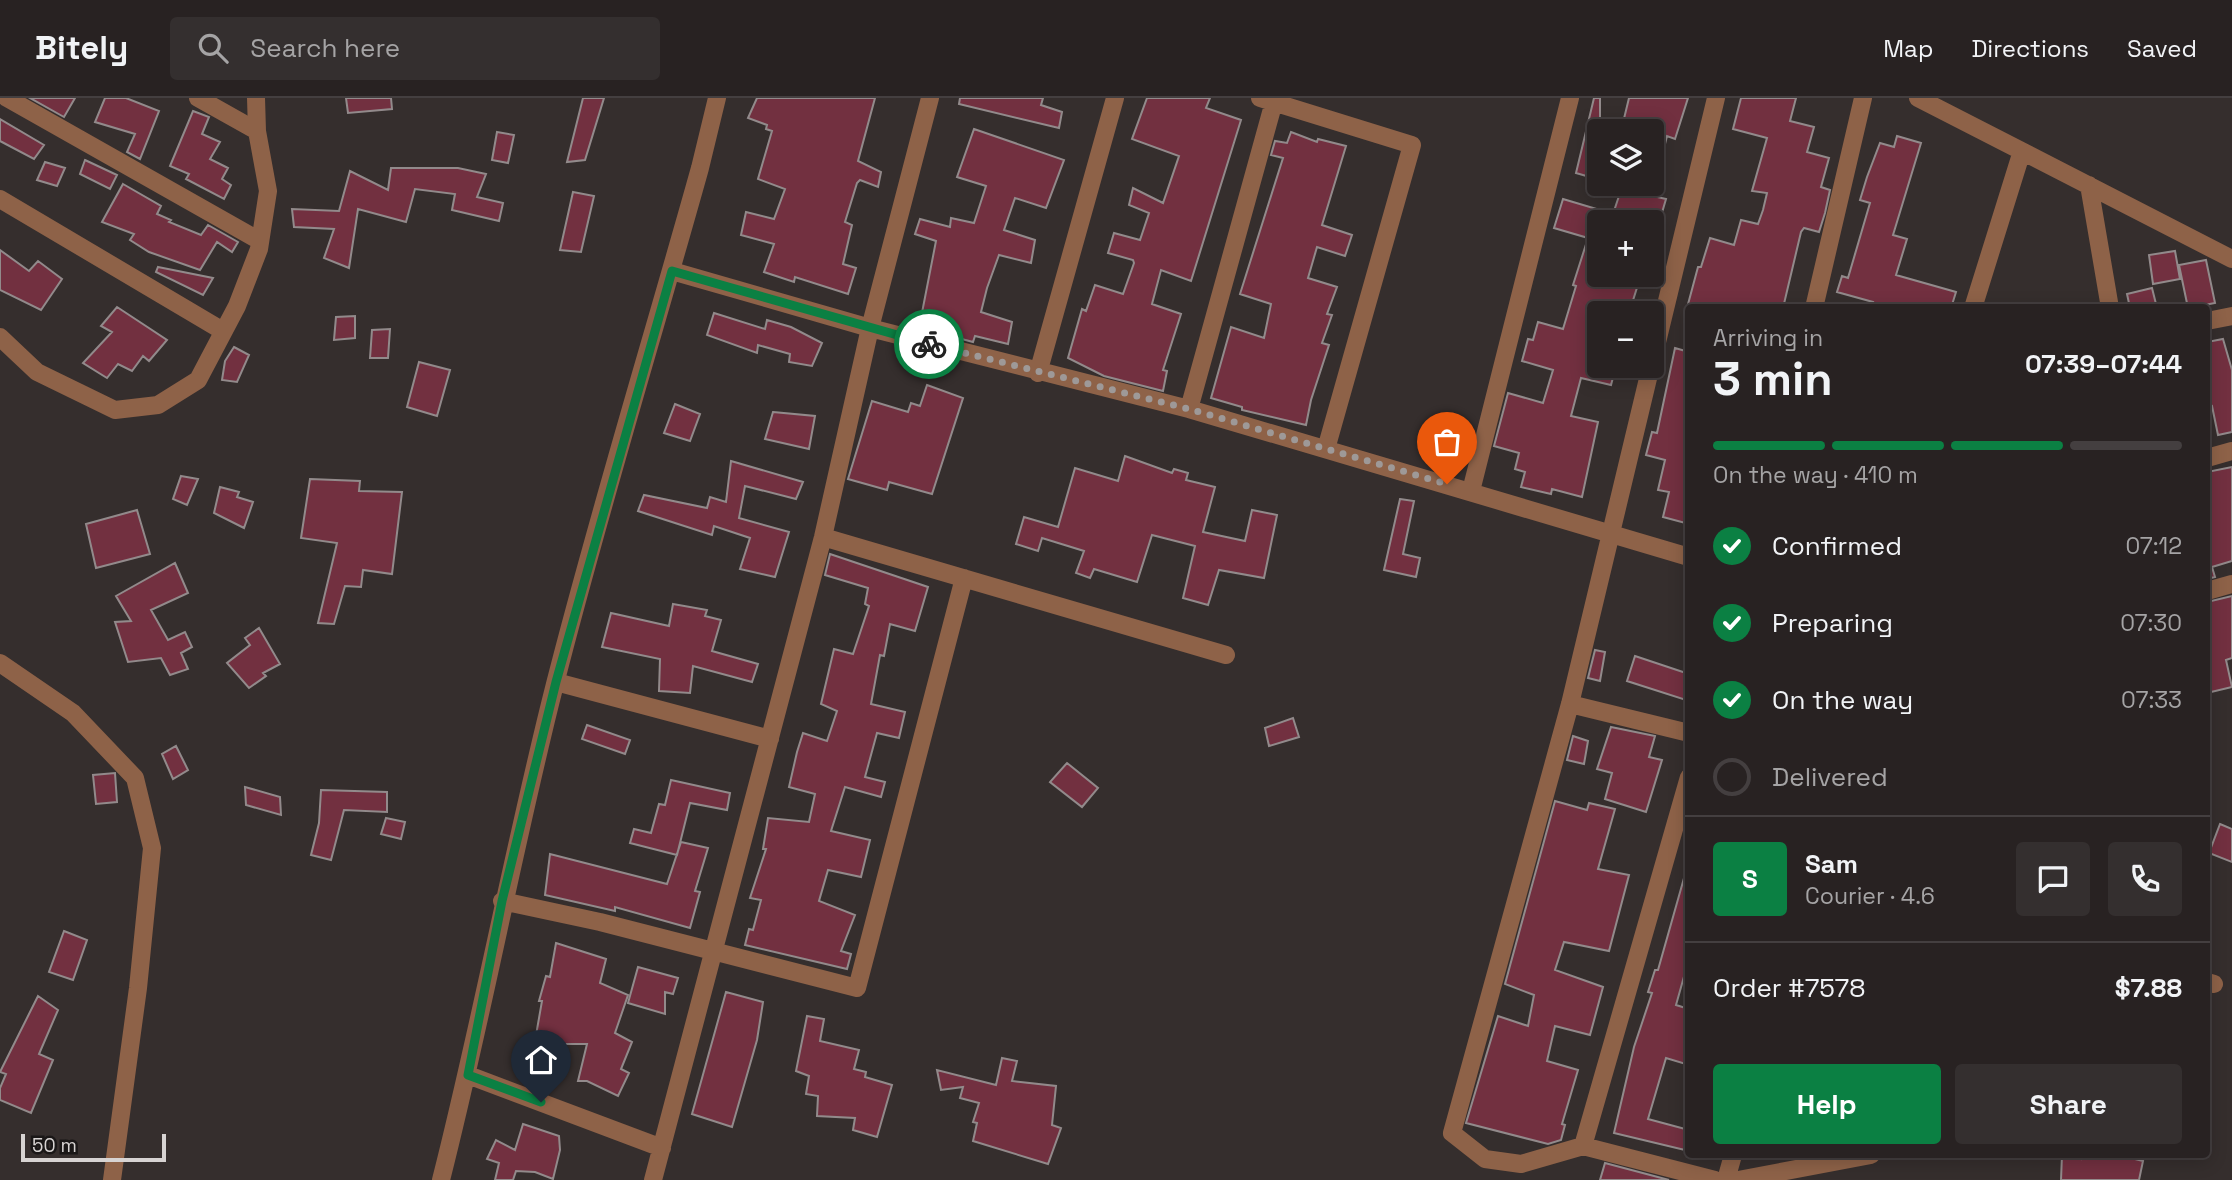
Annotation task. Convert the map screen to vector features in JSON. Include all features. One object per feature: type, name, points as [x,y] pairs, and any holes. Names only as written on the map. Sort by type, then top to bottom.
[{"type":"street","points":[[6,98],[260,241]]},
{"type":"street","points":[[198,98],[257,131]]},
{"type":"street","points":[[0,337],[37,372],[115,410],[158,405],[198,380],[240,297],[260,241],[268,191],[257,131],[256,98]]},
{"type":"street","points":[[441,1180],[468,1075],[502,901],[556,682],[672,271],[716,98]]},
{"type":"street","points":[[653,1180],[823,537],[870,328],[930,98]]},
{"type":"street","points":[[1038,373],[1115,98]]},
{"type":"street","points":[[1471,491],[1570,98]]},
{"type":"street","points":[[1664,314],[1716,98]]},
{"type":"street","points":[[1815,304],[1863,98]]},
{"type":"street","points":[[1918,98],[2232,259]]},
{"type":"street","points":[[1189,409],[1269,99],[1412,145],[1326,449]]},
{"type":"street","points":[[1974,304],[2022,151]]},
{"type":"street","points":[[2089,185],[2109,304]]},
{"type":"street","points":[[0,199],[223,331]]},
{"type":"street","points":[[672,271],[1038,373],[1189,409],[1685,556]]},
{"type":"street","points":[[2210,320],[2232,316]]},
{"type":"street","points":[[1649,378],[1570,704],[1452,1133],[1485,1159],[1521,1164],[1583,1146],[1715,1180]]},
{"type":"street","points":[[2210,457],[2232,451]]},
{"type":"street","points":[[823,537],[1226,655]]},
{"type":"street","points":[[502,901],[600,922],[712,953],[857,988],[964,578]]},
{"type":"street","points":[[2210,590],[2232,584]]},
{"type":"street","points":[[0,663],[73,713],[135,778],[152,848],[138,988],[112,1180]]},
{"type":"street","points":[[556,682],[770,739]]},
{"type":"street","points":[[1570,704],[1685,732]]},
{"type":"street","points":[[1583,1146],[1685,791]]},
{"type":"street","points":[[468,1075],[662,1148]]},
{"type":"street","points":[[1726,1180],[1731,1158]]},
{"type":"street","points":[[1738,1180],[1855,1158]]},
{"type":"building","points":[[30,98],[75,98],[64,117]]},
{"type":"building","points":[[105,98],[126,98],[159,111],[140,159],[127,152],[135,134],[95,122]]},
{"type":"building","points":[[346,98],[391,98],[392,109],[348,113]]},
{"type":"building","points":[[583,98],[604,98],[585,160],[567,162]]},
{"type":"building","points":[[757,98],[875,98],[858,161],[881,172],[878,187],[860,180],[857,183],[845,222],[852,225],[843,264],[856,268],[848,294],[795,277],[794,282],[764,272],[774,244],[741,235],[746,212],[774,219],[785,189],[758,179],[772,131],[766,129],[767,125],[748,118]]},
{"type":"building","points":[[960,98],[1043,98],[1041,105],[1062,112],[1059,128],[959,104]]},
{"type":"building","points":[[1147,98],[1210,98],[1206,108],[1241,120],[1191,281],[1161,270],[1152,304],[1181,314],[1163,370],[1167,371],[1163,391],[1104,376],[1068,358],[1082,309],[1086,311],[1095,285],[1123,294],[1133,260],[1108,253],[1114,233],[1140,240],[1149,213],[1129,205],[1133,188],[1163,203],[1179,156],[1132,139]]},
{"type":"building","points":[[1594,98],[1600,98],[1600,119],[1589,119]]},
{"type":"building","points":[[1629,98],[1688,98],[1675,139],[1667,136],[1664,148],[1664,119],[1624,119]]},
{"type":"building","points":[[1741,98],[1796,98],[1790,121],[1814,127],[1807,152],[1829,158],[1821,187],[1830,190],[1825,213],[1819,232],[1804,228],[1801,232],[1784,304],[1688,304],[1698,267],[1701,267],[1710,238],[1734,245],[1741,220],[1758,224],[1763,210],[1767,193],[1752,191],[1767,138],[1733,129]]},
{"type":"building","points":[[193,111],[209,117],[202,134],[220,142],[210,159],[228,168],[222,179],[231,185],[224,199],[186,179],[189,174],[170,166]]},
{"type":"building","points":[[0,119],[44,145],[34,159],[0,141]]},
{"type":"building","points":[[1587,127],[1587,176],[1576,173]]},
{"type":"building","points":[[974,129],[1064,160],[1046,208],[1015,198],[1004,230],[1035,240],[1031,263],[999,255],[987,288],[981,312],[1012,322],[1008,344],[975,336],[973,342],[943,334],[945,328],[920,323],[936,241],[915,234],[920,219],[950,227],[951,218],[974,223],[986,186],[957,177]]},
{"type":"building","points":[[497,132],[514,135],[508,163],[492,160]]},
{"type":"building","points":[[1291,132],[1317,142],[1318,139],[1346,146],[1322,225],[1352,235],[1345,256],[1317,247],[1308,278],[1337,287],[1327,314],[1332,315],[1322,343],[1329,345],[1311,400],[1306,425],[1242,410],[1242,407],[1211,398],[1231,327],[1264,338],[1271,304],[1240,294],[1283,158],[1271,155],[1275,141],[1287,143]]},
{"type":"building","points":[[1897,136],[1921,143],[1893,235],[1907,239],[1896,275],[1956,292],[1952,304],[1872,304],[1873,302],[1837,292],[1842,276],[1848,278],[1870,203],[1860,200],[1880,143],[1894,147]]},
{"type":"building","points":[[85,160],[117,175],[110,189],[80,174]]},
{"type":"building","points":[[45,162],[65,168],[57,186],[37,180]]},
{"type":"building","points":[[391,168],[458,168],[486,174],[477,197],[503,203],[499,221],[452,210],[455,194],[415,189],[406,222],[358,209],[349,268],[324,258],[334,229],[294,227],[292,209],[339,211],[350,171],[388,190]]},
{"type":"building","points":[[123,184],[161,206],[157,214],[171,220],[169,222],[201,235],[208,225],[238,242],[232,252],[217,242],[200,270],[149,252],[130,240],[134,234],[102,222]]},
{"type":"building","points":[[573,192],[594,196],[581,252],[560,250]]},
{"type":"building","points":[[1619,196],[1653,196],[1666,199],[1663,210],[1614,210]]},
{"type":"building","points":[[1563,199],[1600,210],[1587,210],[1587,238],[1554,228]]},
{"type":"building","points":[[1587,241],[1587,287],[1637,287],[1633,301],[1587,301],[1587,378],[1613,378],[1611,385],[1581,378],[1571,416],[1598,422],[1582,497],[1552,489],[1551,494],[1521,487],[1525,472],[1515,469],[1519,453],[1494,446],[1508,393],[1543,403],[1553,370],[1522,361],[1528,339],[1533,340],[1538,322],[1563,329],[1576,286],[1573,285]]},
{"type":"building","points":[[0,250],[29,271],[38,261],[62,279],[41,310],[0,290]]},
{"type":"building","points":[[2175,251],[2180,279],[2153,284],[2149,255]]},
{"type":"building","points":[[2206,260],[2215,303],[2187,304],[2179,265]]},
{"type":"building","points":[[158,267],[213,278],[203,295],[156,272]]},
{"type":"building","points":[[2152,288],[2156,304],[2129,304],[2127,294]]},
{"type":"building","points":[[117,307],[167,340],[149,361],[143,356],[132,371],[118,364],[107,378],[83,363],[112,332],[101,326]]},
{"type":"building","points":[[714,313],[765,329],[767,320],[791,327],[822,343],[812,366],[789,362],[790,354],[758,345],[757,353],[707,335]]},
{"type":"building","points":[[355,316],[355,338],[334,340],[336,317]]},
{"type":"building","points":[[390,329],[388,358],[370,358],[372,330]]},
{"type":"building","points":[[2223,339],[2232,370],[2232,432],[2218,435],[2210,406],[2210,341]]},
{"type":"building","points":[[234,347],[249,355],[237,382],[222,380],[225,361]]},
{"type":"building","points":[[1675,348],[1685,351],[1685,523],[1663,517],[1669,492],[1658,490],[1665,460],[1646,455],[1652,432],[1657,433]]},
{"type":"building","points":[[419,362],[450,370],[437,416],[407,407]]},
{"type":"building","points":[[927,385],[963,398],[932,494],[889,482],[887,490],[848,479],[872,401],[908,412],[911,403],[920,406]]},
{"type":"building","points":[[675,404],[700,414],[690,441],[664,433]]},
{"type":"building","points":[[773,412],[815,416],[809,449],[765,439]]},
{"type":"building","points":[[1125,456],[1172,473],[1174,469],[1188,473],[1186,480],[1215,487],[1203,532],[1245,541],[1252,510],[1277,515],[1264,578],[1219,570],[1208,605],[1183,598],[1195,546],[1152,535],[1137,582],[1094,569],[1090,578],[1076,573],[1084,551],[1042,538],[1038,551],[1016,544],[1024,517],[1058,527],[1075,468],[1118,481]]},
{"type":"building","points":[[731,461],[803,482],[796,499],[745,486],[739,518],[789,532],[775,577],[740,569],[750,538],[714,526],[712,535],[638,511],[644,495],[707,508],[710,497],[726,502]]},
{"type":"building","points":[[2232,467],[2232,561],[2212,567],[2215,577],[2210,578],[2210,471]]},
{"type":"building","points":[[181,476],[198,479],[187,505],[173,499]]},
{"type":"building","points":[[310,479],[360,481],[359,491],[402,492],[392,574],[363,570],[361,587],[345,586],[334,624],[318,623],[337,543],[301,538]]},
{"type":"building","points":[[220,487],[239,492],[237,497],[253,502],[244,528],[214,513]]},
{"type":"building","points":[[1400,499],[1414,501],[1403,554],[1420,558],[1416,577],[1384,570]]},
{"type":"building","points":[[137,510],[150,554],[96,568],[86,524]]},
{"type":"building","points":[[830,554],[928,587],[915,631],[890,624],[884,656],[880,655],[871,704],[905,712],[899,738],[877,733],[865,777],[885,782],[881,797],[845,787],[831,831],[870,840],[861,877],[828,870],[819,901],[855,915],[841,951],[851,954],[847,969],[745,945],[749,929],[753,930],[761,900],[750,898],[766,849],[763,849],[768,818],[809,822],[815,794],[789,787],[797,752],[803,733],[827,741],[837,711],[821,704],[834,649],[853,654],[869,606],[865,604],[868,588],[825,575]]},
{"type":"building","points":[[175,563],[188,593],[151,610],[168,640],[185,632],[192,647],[181,653],[188,669],[170,675],[161,658],[128,662],[115,622],[131,621],[116,596]]},
{"type":"building","points":[[2232,596],[2232,658],[2226,660],[2232,687],[2210,692],[2210,601]]},
{"type":"building","points":[[673,604],[707,610],[705,616],[721,620],[712,651],[758,664],[752,682],[693,666],[690,693],[659,691],[660,659],[602,647],[611,613],[669,626]]},
{"type":"building","points":[[259,628],[280,664],[263,673],[266,676],[249,688],[227,663],[250,645],[245,638]]},
{"type":"building","points":[[1595,650],[1605,652],[1600,681],[1588,678]]},
{"type":"building","points":[[1635,656],[1685,673],[1685,700],[1627,681]]},
{"type":"building","points":[[1293,718],[1299,737],[1269,746],[1265,728]]},
{"type":"building","points":[[587,725],[630,740],[625,754],[582,739]]},
{"type":"building","points":[[1611,727],[1655,736],[1649,757],[1662,760],[1646,812],[1605,799],[1612,773],[1597,769]]},
{"type":"building","points":[[1573,736],[1588,741],[1584,764],[1567,760]]},
{"type":"building","points":[[176,746],[188,770],[173,779],[162,754]]},
{"type":"building","points":[[1067,763],[1098,788],[1082,807],[1050,782]]},
{"type":"building","points":[[115,773],[117,802],[96,804],[93,775]]},
{"type":"building","points":[[671,780],[730,793],[727,810],[690,803],[677,855],[630,843],[634,829],[651,833],[659,804],[665,805]]},
{"type":"building","points":[[245,787],[280,797],[281,815],[246,805]]},
{"type":"building","points":[[321,790],[387,792],[387,812],[344,810],[331,860],[311,855],[319,823]]},
{"type":"building","points":[[1555,801],[1587,810],[1589,803],[1615,809],[1598,869],[1629,875],[1609,951],[1564,942],[1555,970],[1603,987],[1590,1035],[1555,1026],[1547,1061],[1578,1070],[1562,1124],[1565,1125],[1561,1140],[1548,1144],[1466,1123],[1498,1016],[1528,1026],[1534,995],[1505,984]]},
{"type":"building","points":[[386,818],[405,822],[401,839],[381,834]]},
{"type":"building","points":[[2220,824],[2232,829],[2232,862],[2210,853]]},
{"type":"building","points":[[681,842],[708,848],[695,891],[700,892],[690,928],[615,907],[615,911],[545,895],[550,854],[667,884]]},
{"type":"building","points":[[1685,875],[1685,973],[1676,1005],[1685,1008],[1685,1064],[1666,1058],[1648,1119],[1685,1129],[1685,1150],[1614,1133],[1634,1047],[1652,993],[1648,992],[1655,970],[1658,970]]},
{"type":"building","points":[[64,931],[87,940],[73,980],[49,972]]},
{"type":"building","points":[[556,943],[606,959],[600,983],[628,995],[615,1033],[632,1042],[621,1069],[629,1073],[618,1096],[587,1081],[578,1081],[587,1044],[551,1044],[553,1067],[527,1062],[531,1039],[535,1041],[542,1001],[539,1001],[546,976],[550,977]]},
{"type":"building","points":[[638,967],[678,978],[673,994],[665,992],[665,1014],[628,1003]]},
{"type":"building","points":[[726,992],[763,1002],[757,1040],[732,1127],[692,1114]]},
{"type":"building","points":[[38,996],[58,1010],[39,1054],[53,1060],[31,1113],[0,1100],[0,1088],[6,1074],[0,1072]]},
{"type":"building","points":[[807,1016],[824,1019],[820,1041],[859,1050],[854,1069],[866,1072],[865,1077],[892,1085],[877,1137],[853,1130],[855,1118],[817,1116],[818,1096],[806,1094],[809,1076],[796,1071]]},
{"type":"building","points":[[1002,1058],[1017,1061],[1012,1081],[1056,1086],[1052,1125],[1061,1128],[1048,1164],[973,1141],[977,1123],[973,1122],[979,1103],[960,1098],[963,1087],[941,1090],[937,1070],[996,1085]]},
{"type":"building","points":[[523,1124],[559,1136],[560,1150],[553,1179],[535,1172],[516,1171],[513,1180],[495,1180],[499,1163],[487,1159],[496,1140],[515,1150]]},
{"type":"building","points":[[2062,1158],[2131,1158],[2143,1161],[2139,1180],[2061,1180]]},
{"type":"building","points":[[1605,1163],[1669,1180],[1600,1180]]},
{"type":"way so far","points":[[929,344],[1189,409],[1447,484]]},
{"type":"route","points":[[541,1102],[468,1075],[502,901],[556,682],[672,271],[929,344]]}]
